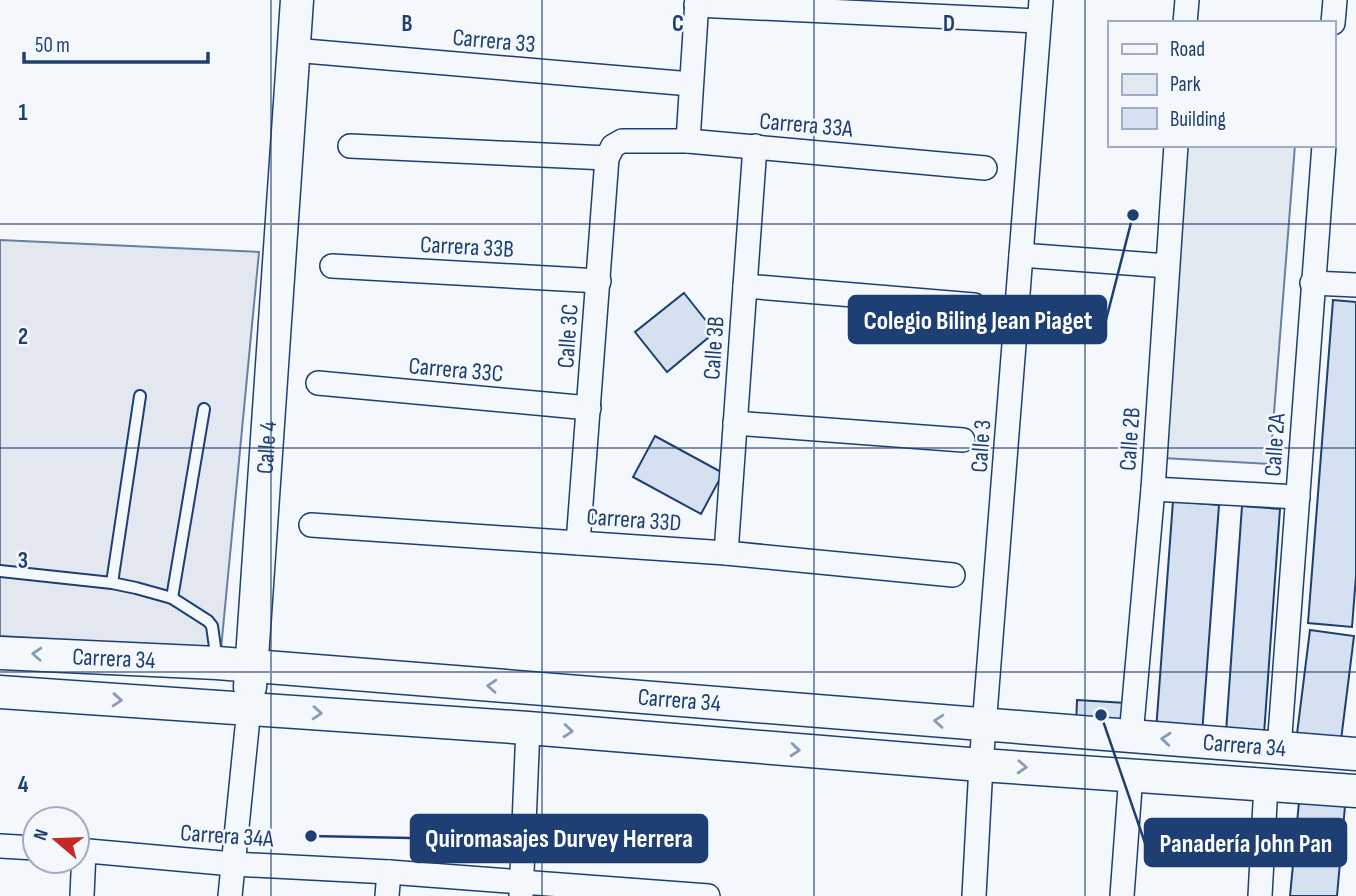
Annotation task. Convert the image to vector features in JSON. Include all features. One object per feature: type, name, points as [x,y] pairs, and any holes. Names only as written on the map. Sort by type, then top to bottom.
[{"type":"street","name":"Calle 4","points":[[230,896],[249,708],[297,0]]},
{"type":"street","points":[[1185,21],[1187,0]]},
{"type":"street","points":[[1333,21],[1335,0]]},
{"type":"street","points":[[688,141],[696,3],[1040,11]]},
{"type":"street","name":"Calle 3","points":[[974,896],[981,765],[1040,11]]},
{"type":"street","name":"Carrera 33","points":[[293,50],[691,84]]},
{"type":"street","name":"Carrera 33A","points":[[607,158],[613,146],[622,141],[688,141],[985,168]]},
{"type":"street","points":[[350,146],[607,158]]},
{"type":"street","name":"Calle 3B","points":[[726,553],[754,146]]},
{"type":"street","name":"Calle 2B","points":[[1131,736],[1153,489],[1177,147]]},
{"type":"street","name":"Calle 2A","points":[[1279,748],[1324,147]]},
{"type":"street","name":"Calle 3C","points":[[578,542],[607,158]]},
{"type":"street","points":[[1021,255],[1167,266]]},
{"type":"street","name":"Carrera 33B","points":[[332,266],[599,281]]},
{"type":"street","points":[[1312,283],[1356,285]]},
{"type":"street","points":[[745,286],[974,305]]},
{"type":"street","name":"Carrera 33C","points":[[318,383],[589,408]]},
{"type":"street","points":[[735,423],[964,440]]},
{"type":"street","points":[[1153,489],[1298,497]]},
{"type":"street","name":"Carrera 33D","points":[[311,525],[726,553],[953,575]]},
{"type":"street","name":"Carrera 34","points":[[0,653],[217,663],[1356,754]]},
{"type":"street","name":"Carrera 34","points":[[0,692],[528,728],[981,765],[1356,791]]},
{"type":"street","points":[[521,889],[528,728]]},
{"type":"street","points":[[1122,896],[1131,774]]},
{"type":"street","points":[[1260,896],[1266,784]]},
{"type":"street","points":[[0,846],[21,847]]},
{"type":"street","name":"Carrera 34A","points":[[91,852],[233,864],[389,872],[521,889],[696,896]]},
{"type":"street","points":[[387,896],[389,872]]},
{"type":"street","points":[[81,875],[82,896]]},
{"type":"lane","points":[[112,583],[140,396]]},
{"type":"lane","points":[[172,598],[204,409]]},
{"type":"lane","points":[[0,570],[112,583],[172,598],[212,626],[217,663]]},
{"type":"green space","points":[[1184,147],[1295,147],[1270,464],[1163,458]]},
{"type":"shaded area","points":[[0,240],[259,252],[221,649],[0,636]]},
{"type":"building","points":[[684,293],[715,332],[667,372],[635,332]]},
{"type":"building","points":[[1333,300],[1356,302],[1356,576],[1352,627],[1308,623]]},
{"type":"building","points":[[655,436],[723,473],[701,514],[633,477]]},
{"type":"building","points":[[1173,501],[1219,505],[1202,734],[1156,731]]},
{"type":"building","points":[[1242,506],[1280,509],[1264,734],[1226,732]]},
{"type":"building","points":[[1310,630],[1354,636],[1341,740],[1297,734]]},
{"type":"building","points":[[1077,700],[1126,703],[1124,729],[1076,726]]},
{"type":"building","points":[[1299,802],[1345,806],[1337,896],[1290,896]]},
{"type":"place","name":"Colegio Biling Jean Piaget","points":[[1133,215]]},
{"type":"place","name":"Panadería John Pan","points":[[1101,715]]},
{"type":"place","name":"Quiromasajes Durvey Herrera","points":[[311,836]]}]
